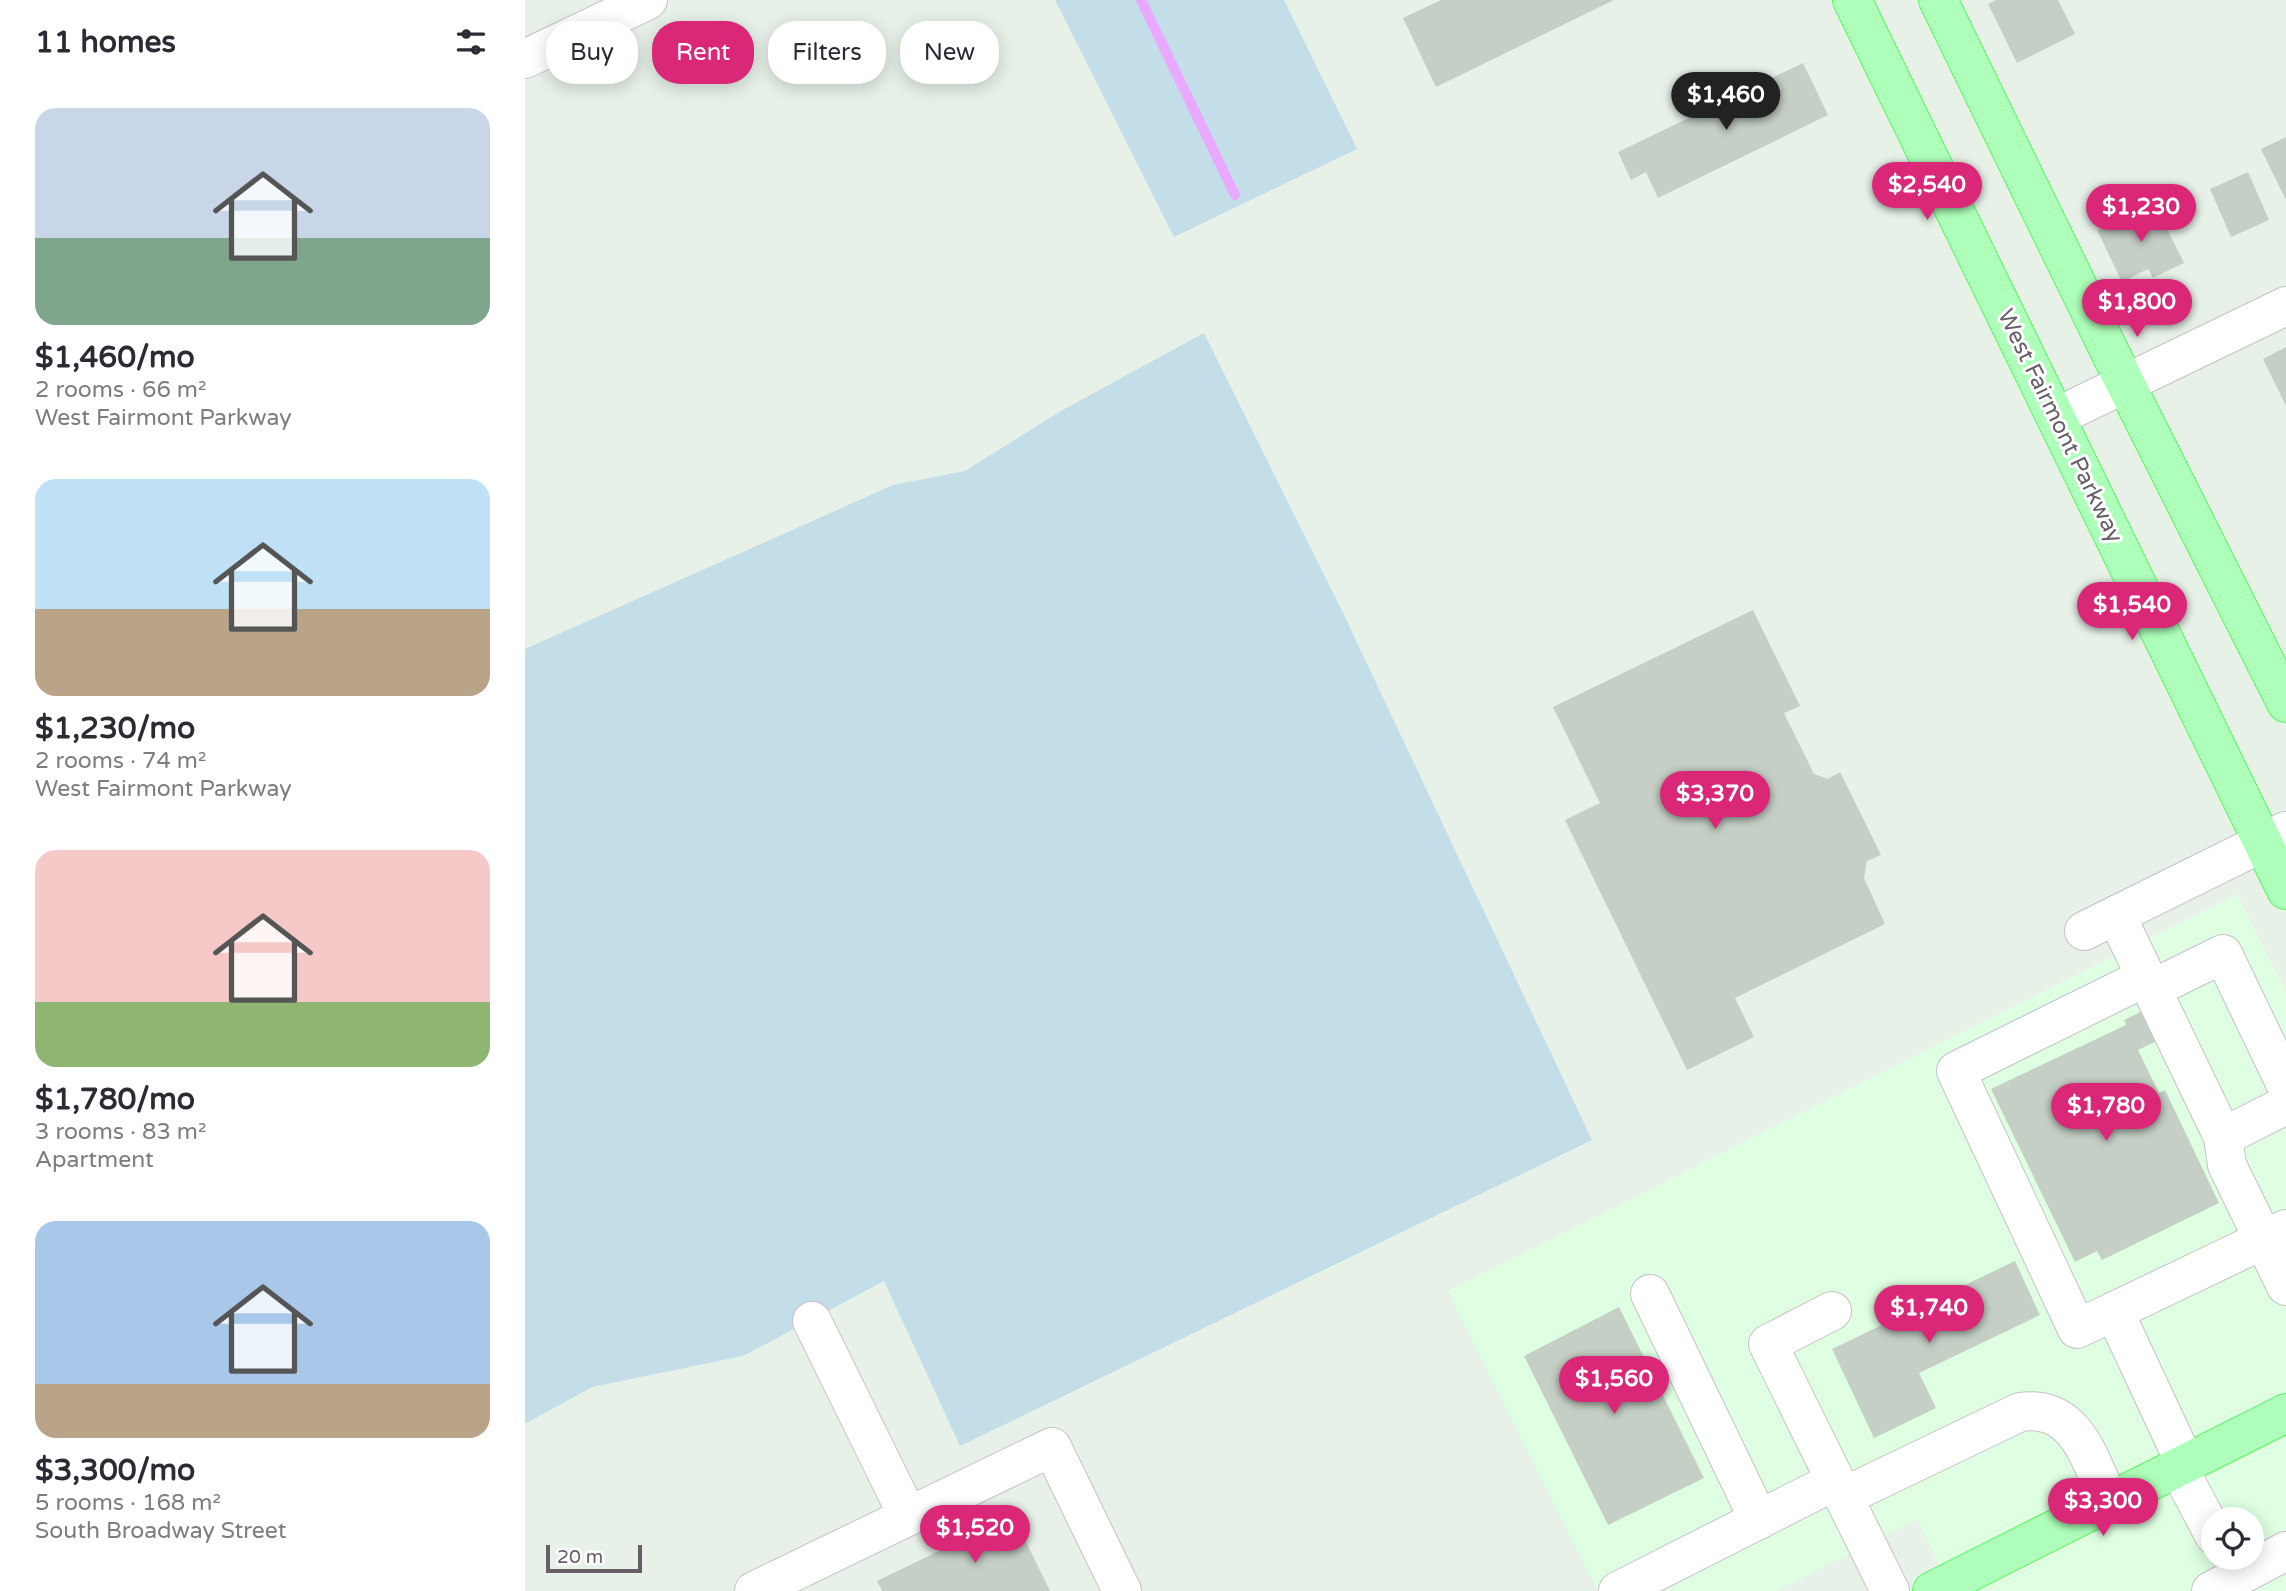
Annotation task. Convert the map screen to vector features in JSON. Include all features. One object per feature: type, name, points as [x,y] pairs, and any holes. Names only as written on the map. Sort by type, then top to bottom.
[{"type":"main road","name":"West Fairmont Parkway","points":[[1852,0],[2056,417],[2274,836],[2286,890]]},
{"type":"main road","points":[[1938,0],[2126,385],[2286,703]]},
{"type":"main road","points":[[1952,1586],[2109,1502],[2286,1413]]},
{"type":"street","points":[[525,59],[648,0]]},
{"type":"street","points":[[2056,417],[2286,306]]},
{"type":"street","points":[[2274,836],[2100,923],[2149,983],[2223,1137],[2227,1165],[2275,1234],[2286,1286]]},
{"type":"street","points":[[2275,1234],[2077,1329],[1956,1071],[2149,983],[2224,954],[2286,1085]]},
{"type":"street","points":[[2223,1137],[2286,1105]]},
{"type":"street","points":[[1650,1294],[1759,1520]]},
{"type":"street","points":[[1832,1311],[1768,1343],[1890,1591]]},
{"type":"street","points":[[2114,1311],[2201,1507]]},
{"type":"street","points":[[812,1321],[908,1516]]},
{"type":"street","points":[[1618,1591],[1759,1520],[2020,1412],[2039,1409],[2062,1418],[2082,1441],[2109,1502]]},
{"type":"street","points":[[754,1591],[812,1579],[908,1516],[1052,1447],[1122,1591]]},
{"type":"street","points":[[2224,1575],[2286,1551]]},
{"type":"shaded area","points":[[1055,0],[1284,0],[1357,149],[1174,237]]},
{"type":"shaded area","points":[[1204,333],[1343,613],[1592,1140],[960,1446],[884,1281],[743,1356],[592,1387],[525,1424],[525,649],[893,485],[965,471],[1059,412]]},
{"type":"shaded area","points":[[2237,894],[2286,992],[2286,1591],[1952,1591],[1918,1519],[1776,1591],[1598,1591],[1448,1291]]},
{"type":"building","points":[[1441,0],[1614,0],[1436,87],[1403,18]]},
{"type":"building","points":[[1996,0],[2058,0],[2075,34],[2017,63],[1988,4]]},
{"type":"building","points":[[1803,63],[1828,115],[1658,198],[1646,172],[1631,180],[1618,152]]},
{"type":"building","points":[[2286,137],[2286,200],[2261,149]]},
{"type":"building","points":[[2248,172],[2269,220],[2231,237],[2210,189]]},
{"type":"building","points":[[2154,203],[2184,263],[2153,278],[2148,269],[2122,282],[2097,230]]},
{"type":"building","points":[[2286,347],[2286,406],[2263,359]]},
{"type":"building","points":[[1753,610],[1800,706],[1784,713],[1814,774],[1828,779],[1840,772],[1881,855],[1867,861],[1864,878],[1885,924],[1735,998],[1754,1037],[1687,1070],[1565,820],[1600,803],[1553,707]]},
{"type":"building","points":[[2149,1008],[2163,1038],[2138,1050],[2159,1093],[2165,1090],[2219,1203],[2102,1260],[2097,1251],[2075,1262],[1991,1089],[2126,1025],[2124,1020]]},
{"type":"building","points":[[2015,1261],[2040,1315],[1919,1373],[1936,1408],[1874,1438],[1832,1349]]},
{"type":"building","points":[[1619,1307],[1704,1478],[1608,1525],[1524,1356]]},
{"type":"building","points":[[1013,1515],[1050,1591],[882,1591],[877,1581]]},
{"type":"waterway","points":[[1141,0],[1235,195]]}]
